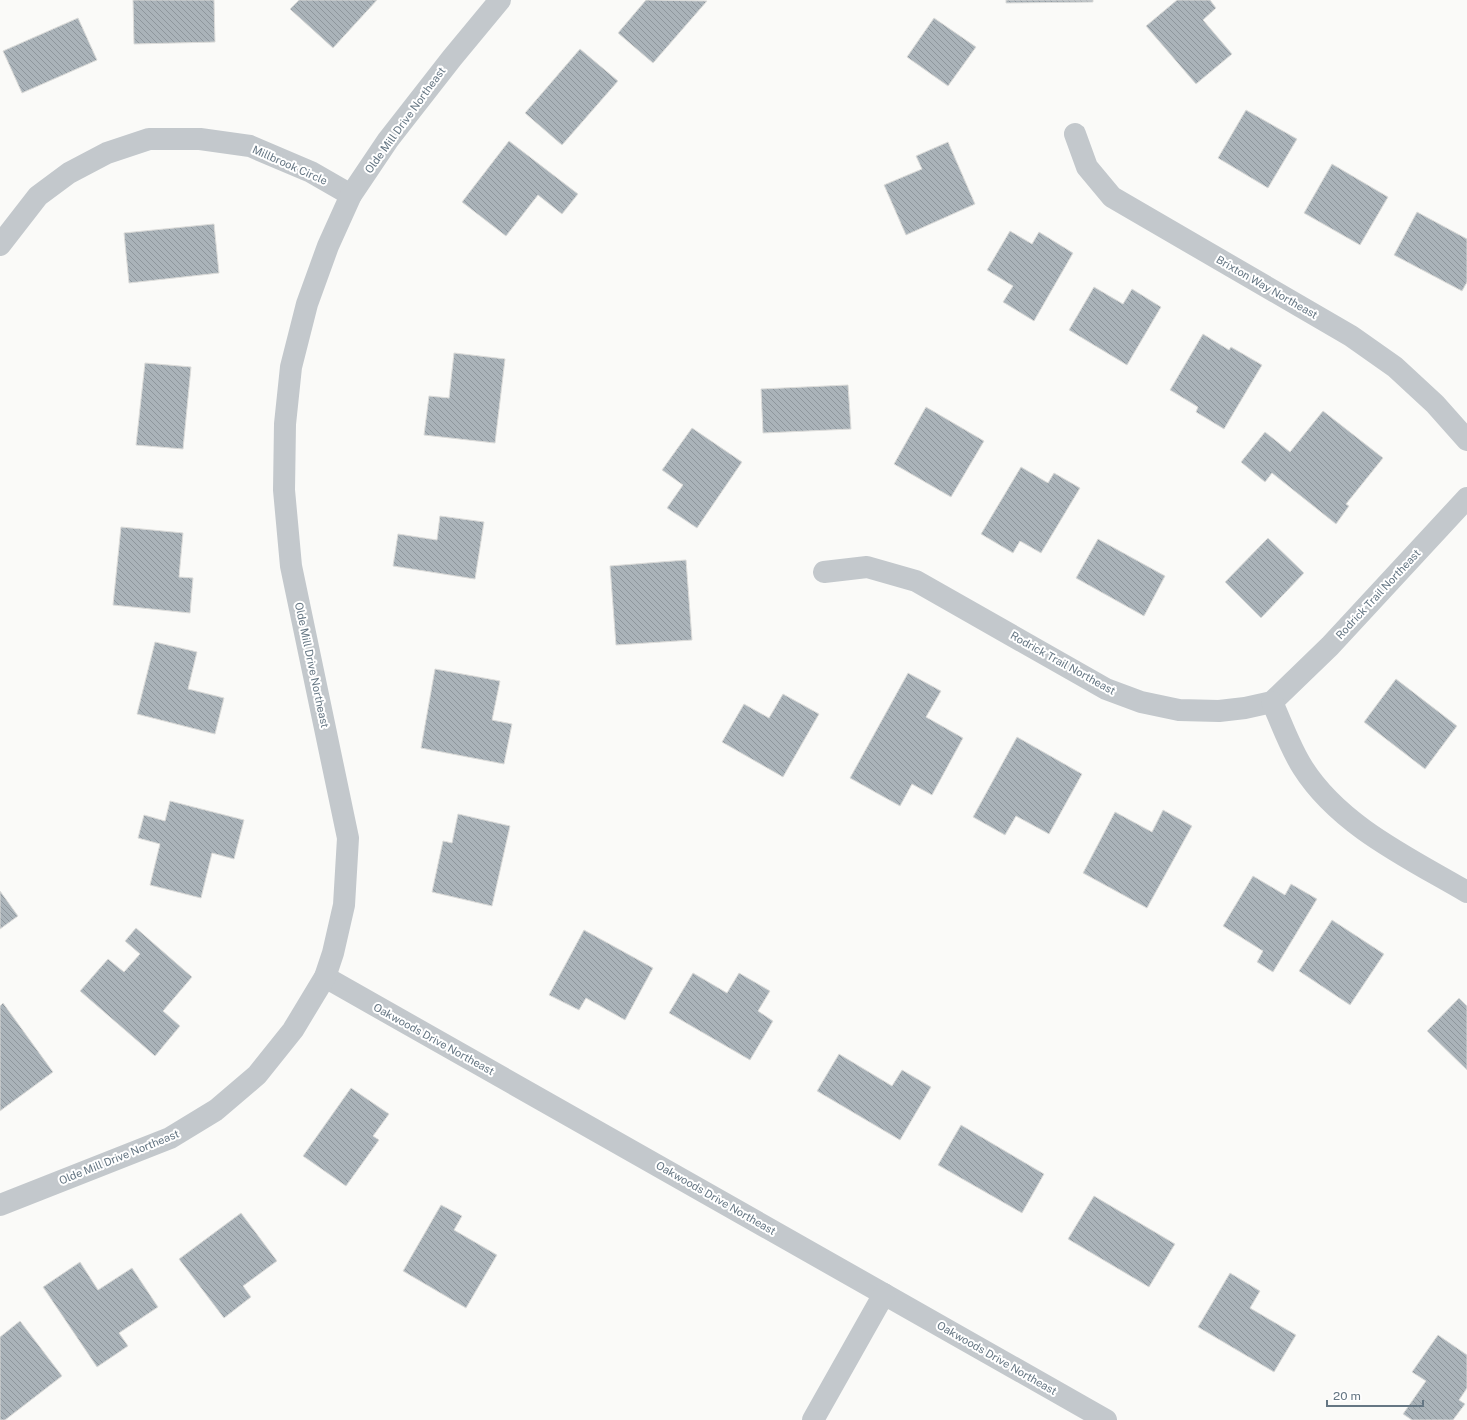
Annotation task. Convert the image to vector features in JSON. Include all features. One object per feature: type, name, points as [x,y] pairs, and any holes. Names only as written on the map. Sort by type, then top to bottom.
[{"type":"street","name":"Olde Mill Drive Northeast","points":[[0,1205],[170,1138],[216,1110],[257,1075],[293,1030],[325,977],[333,953],[344,905],[348,838],[291,566],[284,490],[285,424],[291,366],[307,304],[328,246],[351,195],[388,140],[452,58],[500,0]]},
{"type":"street","name":"Brixton Way Northeast","points":[[1075,134],[1087,167],[1112,197],[1351,336],[1396,367],[1434,404],[1467,440]]},
{"type":"street","name":"Millbrook Circle","points":[[0,245],[38,196],[69,174],[107,153],[149,139],[200,139],[250,146],[311,172],[351,195]]},
{"type":"street","name":"Rodrick Trail Northeast","points":[[824,572],[867,567],[916,581],[1106,689],[1142,702],[1179,710],[1219,711],[1245,708],[1272,702],[1330,646],[1467,498]]},
{"type":"street","points":[[1272,702],[1302,767],[1316,786],[1338,809],[1384,842],[1467,892]]},
{"type":"street","name":"Oakwoods Drive Northeast","points":[[325,977],[1106,1420]]},
{"type":"street","points":[[813,1420],[884,1294]]},
{"type":"building","points":[[133,0],[214,0],[215,42],[134,44]]},
{"type":"building","points":[[299,0],[377,0],[333,48],[290,9]]},
{"type":"building","points":[[646,0],[707,1],[653,63],[618,33]]},
{"type":"building","points":[[1006,0],[1093,0],[1093,2],[1006,3]]},
{"type":"building","points":[[1177,0],[1210,0],[1216,8],[1203,20],[1232,54],[1196,84],[1146,26]]},
{"type":"building","points":[[78,18],[97,60],[22,93],[3,51]]},
{"type":"building","points":[[934,18],[976,47],[948,86],[907,57]]},
{"type":"building","points":[[580,49],[618,81],[562,145],[525,113]]},
{"type":"building","points":[[1246,110],[1297,139],[1268,188],[1218,158]]},
{"type":"building","points":[[509,141],[578,194],[562,214],[538,195],[506,236],[462,202]]},
{"type":"building","points":[[948,142],[975,204],[906,235],[884,185],[922,169],[916,156]]},
{"type":"building","points":[[1332,164],[1388,197],[1360,245],[1304,213]]},
{"type":"building","points":[[1417,212],[1467,239],[1467,282],[1462,291],[1394,255]]},
{"type":"building","points":[[214,224],[219,273],[129,283],[124,233]]},
{"type":"building","points":[[1010,231],[1032,244],[1039,232],[1073,253],[1034,321],[1003,302],[1013,286],[987,270]]},
{"type":"building","points":[[1094,287],[1123,304],[1132,289],[1161,307],[1127,365],[1069,330]]},
{"type":"building","points":[[1203,334],[1229,350],[1231,347],[1262,365],[1224,429],[1196,412],[1198,407],[1170,390]]},
{"type":"building","points":[[454,353],[505,359],[495,443],[424,435],[429,396],[449,398]]},
{"type":"building","points":[[145,363],[191,367],[183,449],[136,445]]},
{"type":"building","points":[[848,385],[851,429],[763,433],[761,389]]},
{"type":"building","points":[[926,407],[984,441],[951,497],[894,464]]},
{"type":"building","points":[[1323,411],[1383,458],[1346,504],[1349,506],[1336,524],[1272,473],[1265,482],[1241,462],[1265,432],[1290,452]]},
{"type":"building","points":[[692,428],[742,462],[697,528],[667,508],[683,485],[662,470]]},
{"type":"building","points":[[1021,467],[1048,483],[1054,473],[1080,488],[1041,553],[1020,541],[1013,553],[981,534]]},
{"type":"building","points":[[440,516],[484,522],[475,579],[393,566],[398,534],[437,540]]},
{"type":"building","points":[[121,527],[183,533],[179,577],[193,578],[190,613],[113,605]]},
{"type":"building","points":[[1268,538],[1304,573],[1261,618],[1225,582]]},
{"type":"building","points":[[1098,539],[1165,576],[1144,616],[1076,578]]},
{"type":"building","points":[[686,560],[692,640],[616,645],[610,566]]},
{"type":"building","points":[[155,642],[197,652],[188,689],[224,698],[215,734],[137,714]]},
{"type":"building","points":[[435,669],[500,681],[492,720],[512,724],[504,764],[421,748]]},
{"type":"building","points":[[908,673],[941,691],[926,717],[963,738],[932,795],[912,784],[900,806],[850,778]]},
{"type":"building","points":[[1396,679],[1457,726],[1425,769],[1364,722]]},
{"type":"building","points":[[783,694],[819,714],[783,777],[722,742],[744,704],[769,718]]},
{"type":"building","points":[[1017,737],[1082,774],[1049,834],[1016,816],[1005,835],[973,817]]},
{"type":"building","points":[[170,801],[244,820],[234,859],[212,853],[201,898],[150,885],[160,844],[138,838],[144,815],[165,821]]},
{"type":"building","points":[[1163,810],[1192,826],[1147,908],[1083,873],[1115,812],[1152,832]]},
{"type":"building","points":[[458,814],[510,826],[492,906],[432,892],[443,841],[452,843]]},
{"type":"building","points":[[1253,876],[1285,895],[1291,884],[1317,899],[1273,972],[1257,962],[1263,951],[1223,926]]},
{"type":"building","points":[[0,891],[18,916],[0,929]]},
{"type":"building","points":[[1332,920],[1384,954],[1350,1005],[1299,971]]},
{"type":"building","points":[[136,928],[192,977],[163,1011],[180,1026],[155,1056],[80,991],[108,959],[124,972],[140,954],[125,941]]},
{"type":"building","points":[[584,930],[653,968],[625,1020],[586,998],[579,1010],[549,995]]},
{"type":"building","points":[[693,973],[727,993],[739,973],[770,991],[758,1011],[773,1021],[750,1060],[669,1013]]},
{"type":"building","points":[[1459,998],[1467,1006],[1467,1070],[1427,1031]]},
{"type":"building","points":[[3,1003],[53,1072],[0,1111],[0,1006]]},
{"type":"building","points":[[839,1054],[892,1086],[902,1070],[931,1087],[900,1140],[817,1091]]},
{"type":"building","points":[[351,1088],[389,1114],[373,1136],[379,1140],[346,1186],[303,1156]]},
{"type":"building","points":[[961,1125],[1044,1174],[1022,1213],[938,1165]]},
{"type":"building","points":[[1094,1196],[1175,1244],[1149,1287],[1068,1239]]},
{"type":"building","points":[[441,1205],[462,1216],[454,1230],[497,1255],[466,1308],[403,1271]]},
{"type":"building","points":[[241,1213],[277,1261],[243,1286],[251,1297],[224,1318],[179,1259]]},
{"type":"building","points":[[80,1262],[98,1290],[132,1268],[158,1307],[119,1333],[128,1346],[97,1367],[43,1287]]},
{"type":"building","points":[[1230,1273],[1260,1291],[1250,1308],[1296,1335],[1274,1372],[1198,1327]]},
{"type":"building","points":[[20,1321],[62,1376],[5,1420],[0,1420],[0,1337]]},
{"type":"building","points":[[1438,1335],[1467,1355],[1467,1388],[1459,1400],[1465,1404],[1453,1420],[1412,1420],[1403,1414],[1426,1381],[1412,1372]]}]
